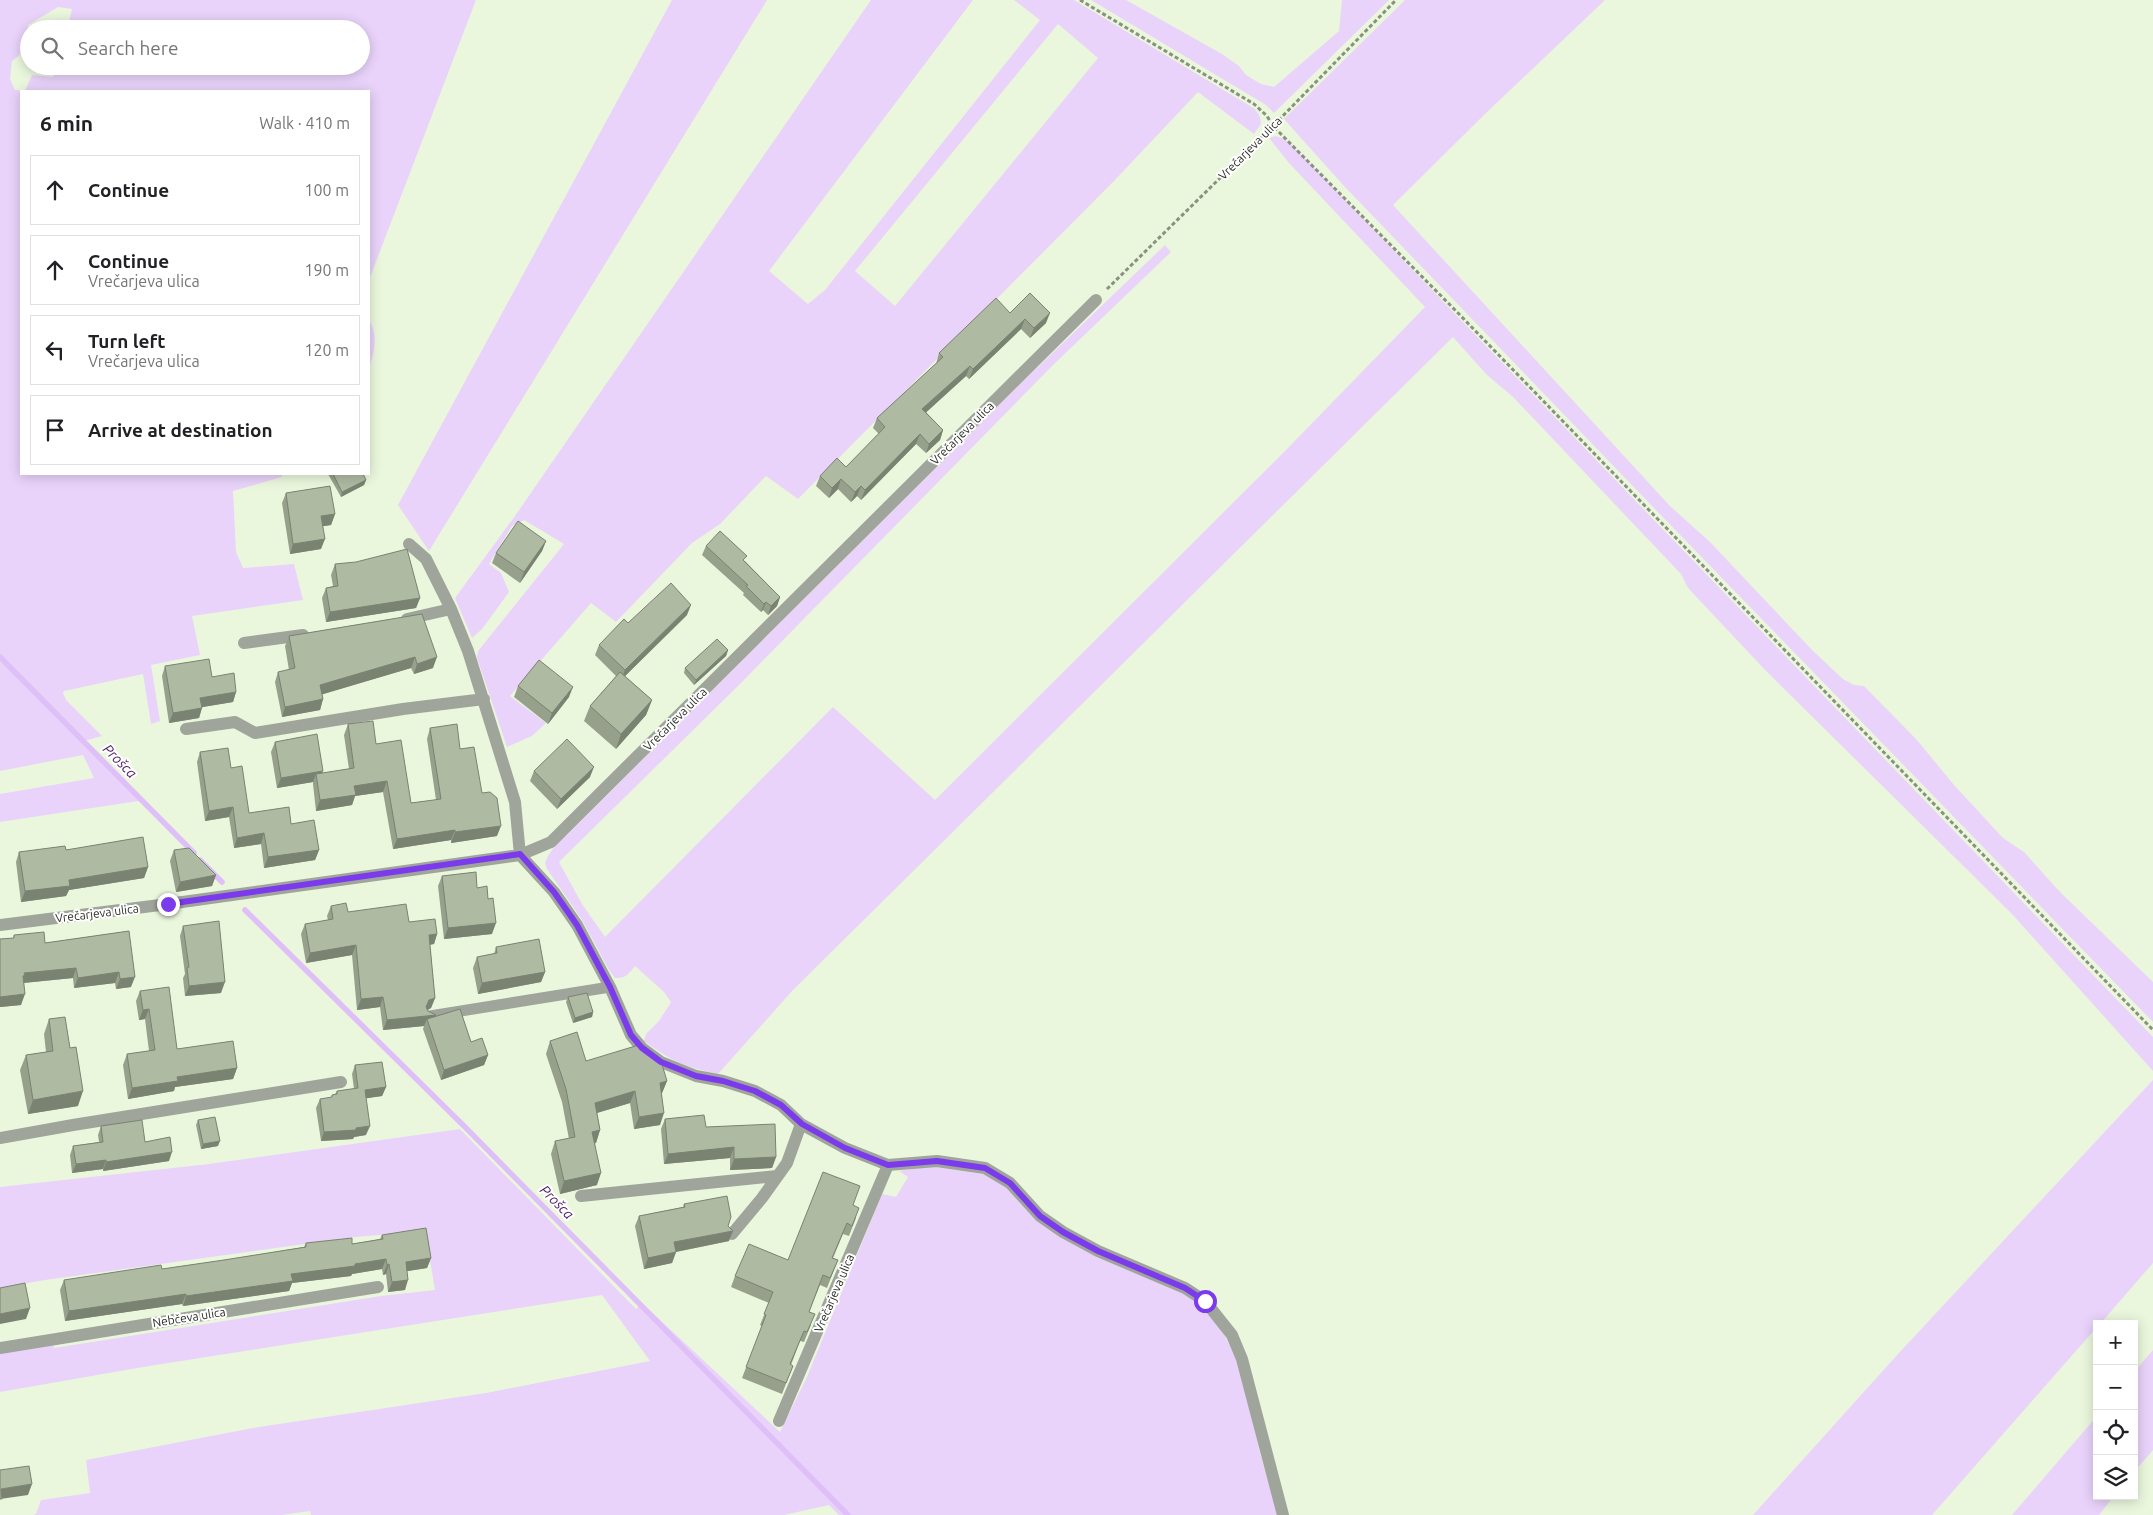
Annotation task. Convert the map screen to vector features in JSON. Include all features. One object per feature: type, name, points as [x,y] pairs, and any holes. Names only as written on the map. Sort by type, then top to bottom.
[{"type":"street","name":"Vrečarjeva ulica","points":[[0,925],[168,904],[520,854],[551,842],[1096,300]]},
{"type":"street","points":[[409,544],[426,559],[451,609],[484,699],[515,802],[520,854],[554,892],[577,925],[610,987],[631,1035],[642,1048],[661,1062],[696,1076],[723,1081],[755,1091],[781,1105],[802,1124],[845,1148],[888,1165],[937,1161],[985,1168],[1010,1183],[1040,1216],[1063,1232],[1098,1251],[1185,1288],[1205,1301],[1232,1335],[1242,1359],[1283,1515]]},
{"type":"street","points":[[390,621],[451,609]]},
{"type":"street","points":[[244,643],[318,633]]},
{"type":"street","points":[[186,729],[235,722],[254,733],[403,709],[484,699]]},
{"type":"street","points":[[0,1138],[82,1123],[341,1082]]},
{"type":"street","points":[[732,1234],[762,1198],[791,1154],[802,1124]]},
{"type":"street","name":"Vrečarjeva ulica","points":[[780,1420],[888,1165]]},
{"type":"street","points":[[581,1196],[777,1176]]},
{"type":"street","name":"Nebčeva ulica","points":[[0,1348],[378,1287]]},
{"type":"lane","points":[[430,1016],[610,987]]},
{"type":"path","points":[[1080,0],[1254,104],[1267,116],[1273,126],[1458,313],[2153,1030]]},
{"type":"path","name":"Vrečarjeva ulica","points":[[1096,300],[1273,126],[1396,0]]},
{"type":"shaded area","points":[[0,0],[476,0],[370,277],[370,90],[25,90],[32,75],[53,77],[54,75],[370,75],[370,20],[69,20],[72,9],[58,7],[36,20],[20,20],[20,54],[12,61],[10,79],[15,90],[20,90],[20,475],[281,475],[282,477],[233,491],[236,552],[243,568],[294,564],[303,600],[192,616],[200,655],[151,665],[160,721],[151,724],[143,674],[64,691],[66,700],[102,736],[84,741],[145,800],[0,822],[0,794],[94,778],[83,755],[0,771]]},
{"type":"shaded area","points":[[672,0],[767,0],[429,551],[398,505]]},
{"type":"shaded area","points":[[871,0],[973,0],[769,271],[808,304],[825,290],[1040,20],[1014,0],[1074,0],[1255,109],[1260,117],[1261,124],[1254,134],[1198,92],[1114,181],[798,499],[766,476],[720,524],[692,543],[616,622],[591,603],[510,696],[546,723],[532,736],[507,747],[477,658],[478,651],[564,544],[524,520],[512,526],[489,564],[501,573],[509,592],[482,629],[472,638],[455,598],[515,516]],"holes":[[[1058,24],[1098,58],[895,306],[855,271]]]},
{"type":"shaded area","points":[[1091,0],[1126,0],[1222,54],[1239,66],[1246,75],[1261,84],[1274,87],[1339,31],[1342,0],[1389,0],[1274,113],[1266,105]]},
{"type":"shaded area","points":[[1405,0],[1605,0],[1393,205],[1670,506],[1710,542],[1813,651],[1843,679],[1854,685],[1864,686],[1917,740],[1954,785],[2003,838],[2024,852],[2060,892],[2153,982],[2153,1022],[1344,186],[1284,119]]},
{"type":"shaded area","points":[[1276,136],[1293,146],[2153,1037],[2153,1071],[2012,914],[1767,672],[1688,588],[1681,574],[1513,397],[1487,375],[1453,337],[793,990],[718,1074],[696,1069],[679,1062],[662,1054],[644,1041],[646,1034],[659,1021],[671,1002],[664,992],[635,966],[625,976],[615,978],[582,920],[547,869],[545,863],[547,858],[557,844],[1013,391],[1165,245],[1171,252],[1052,366],[742,682],[559,862],[582,904],[605,937],[833,707],[935,800],[1288,448],[1425,307],[1289,163],[1269,138]]},
{"type":"shaded area","points":[[370,322],[375,338],[370,365]]},
{"type":"shaded area","points":[[2153,1080],[2153,1263],[2103,1320],[2093,1320],[2093,1332],[1932,1515],[1753,1515],[1898,1354]]},
{"type":"shaded area","points":[[460,1129],[636,1309],[642,1303],[780,1432],[807,1377],[882,1194],[896,1197],[908,1177],[899,1171],[928,1166],[973,1169],[1006,1185],[1035,1215],[1183,1292],[1203,1308],[1218,1326],[1230,1345],[1238,1365],[1263,1463],[1279,1515],[839,1515],[829,1505],[784,1515],[311,1515],[310,1511],[282,1515],[33,1515],[36,1514],[41,1500],[90,1493],[86,1460],[253,1428],[486,1393],[650,1361],[602,1295],[143,1367],[0,1392],[0,1353],[53,1343],[54,1348],[381,1296],[435,1290],[425,1231],[356,1237],[45,1280],[0,1288],[0,1187],[209,1164]]},
{"type":"shaded area","points":[[2153,1350],[2153,1450],[2138,1467],[2138,1410],[2138,1367]]},
{"type":"shaded area","points":[[2093,1421],[2093,1500],[2111,1500],[2099,1515],[2012,1515]]},
{"type":"building","points":[[1030,293],[1050,313],[1034,328],[1025,319],[973,369],[970,366],[922,409],[943,430],[929,444],[920,434],[865,490],[861,486],[855,492],[841,479],[832,488],[820,476],[837,458],[846,467],[885,427],[877,418],[943,357],[939,353],[996,298],[1010,313]]},
{"type":"building","points":[[334,475],[364,475],[366,480],[342,492]]},
{"type":"building","points":[[330,486],[335,514],[321,516],[325,539],[293,544],[286,493]]},
{"type":"building","points":[[518,521],[546,541],[524,572],[496,553]]},
{"type":"building","points":[[720,531],[747,556],[743,560],[780,597],[771,606],[766,602],[764,604],[746,586],[748,585],[706,546]]},
{"type":"building","points":[[407,549],[420,598],[330,612],[326,588],[338,586],[335,564],[356,562]]},
{"type":"building","points":[[671,583],[691,605],[625,670],[599,645],[624,619],[628,623]]},
{"type":"building","points":[[422,614],[437,657],[417,664],[415,657],[320,685],[323,699],[285,707],[278,672],[295,668],[289,636]]},
{"type":"building","points":[[717,639],[728,650],[696,680],[685,668]]},
{"type":"building","points":[[209,659],[212,677],[234,673],[236,692],[200,698],[202,708],[173,713],[165,666]]},
{"type":"building","points":[[539,660],[573,687],[552,713],[518,686]]},
{"type":"building","points":[[620,672],[652,700],[621,734],[590,706]]},
{"type":"building","points":[[373,721],[376,744],[401,740],[411,803],[441,799],[430,728],[457,724],[460,749],[474,747],[482,793],[490,792],[497,798],[501,826],[455,832],[455,830],[397,839],[387,781],[354,786],[356,795],[320,800],[316,774],[354,768],[348,724]]},
{"type":"building","points":[[317,734],[323,771],[281,778],[275,742]]},
{"type":"building","points":[[567,739],[594,767],[561,799],[534,771]]},
{"type":"building","points":[[228,748],[231,768],[242,766],[249,813],[289,807],[291,824],[314,820],[319,850],[268,857],[264,833],[237,838],[233,807],[209,811],[200,752]]},
{"type":"building","points":[[143,837],[148,867],[69,880],[70,886],[25,891],[19,852],[65,846],[66,850]]},
{"type":"building","points":[[189,848],[216,875],[180,882],[174,850]]},
{"type":"building","points":[[476,872],[477,888],[487,886],[488,899],[493,898],[496,923],[448,928],[442,876]]},
{"type":"building","points":[[346,903],[348,912],[406,904],[409,922],[435,919],[437,934],[429,935],[435,998],[429,1000],[426,1007],[428,1011],[436,1015],[387,1020],[383,997],[361,999],[356,945],[310,953],[305,924],[333,919],[331,906]]},
{"type":"building","points":[[219,921],[225,982],[189,986],[187,968],[189,967],[183,926]]},
{"type":"building","points":[[129,931],[135,977],[120,979],[119,972],[78,978],[76,968],[24,973],[25,994],[0,997],[0,939],[14,938],[14,935],[44,932],[45,943]]},
{"type":"building","points":[[539,939],[545,972],[482,983],[477,957],[497,953],[496,947]]},
{"type":"building","points":[[169,987],[177,1049],[233,1041],[237,1068],[177,1077],[178,1081],[132,1088],[127,1054],[155,1050],[149,1009],[143,1010],[140,991]]},
{"type":"building","points":[[587,993],[593,1012],[575,1018],[568,997]]},
{"type":"building","points":[[460,1009],[471,1042],[482,1038],[488,1055],[444,1070],[427,1019]]},
{"type":"building","points":[[65,1017],[70,1048],[76,1047],[83,1091],[33,1100],[26,1055],[53,1051],[49,1019]]},
{"type":"building","points":[[577,1032],[586,1061],[642,1044],[660,1058],[667,1081],[660,1083],[664,1113],[639,1117],[635,1091],[595,1103],[600,1130],[592,1132],[601,1173],[564,1181],[555,1141],[575,1137],[566,1089],[550,1041]]},
{"type":"building","points":[[382,1062],[386,1087],[365,1090],[370,1126],[356,1128],[356,1130],[324,1132],[320,1099],[332,1097],[332,1095],[337,1094],[337,1091],[358,1088],[355,1065]]},
{"type":"building","points":[[704,1115],[706,1127],[775,1124],[776,1157],[734,1159],[734,1147],[668,1154],[665,1119]]},
{"type":"building","points":[[215,1117],[220,1141],[203,1144],[198,1120]]},
{"type":"building","points":[[142,1120],[145,1142],[170,1137],[172,1152],[106,1162],[106,1160],[76,1164],[73,1146],[103,1142],[101,1126]]},
{"type":"building","points":[[823,1172],[860,1186],[853,1205],[859,1208],[852,1226],[847,1223],[832,1258],[838,1260],[830,1278],[823,1275],[809,1312],[815,1314],[807,1332],[804,1331],[790,1364],[793,1366],[786,1383],[746,1367],[773,1292],[735,1276],[749,1244],[788,1260]]},
{"type":"building","points":[[727,1196],[731,1217],[728,1226],[733,1231],[674,1242],[676,1252],[648,1258],[639,1216],[685,1207],[684,1204]]},
{"type":"building","points":[[426,1228],[431,1258],[406,1262],[408,1280],[392,1282],[389,1264],[387,1265],[386,1259],[355,1264],[355,1266],[291,1274],[293,1281],[69,1311],[64,1280],[161,1265],[162,1269],[224,1260],[306,1247],[306,1243],[352,1238],[352,1244],[383,1239],[382,1235]]},
{"type":"building","points":[[25,1283],[30,1308],[0,1314],[0,1288]]},
{"type":"building","points":[[29,1466],[32,1484],[1,1489],[2,1499],[0,1499],[0,1470]]},
{"type":"waterway","name":"Prošca","points":[[0,657],[194,853]]},
{"type":"waterway","name":"Prošca","points":[[200,860],[222,882]]},
{"type":"waterway","name":"Prošca","points":[[245,910],[465,1127],[848,1515]]},
{"type":"route","points":[[168,904],[520,854],[554,892],[577,925],[610,987],[631,1035],[642,1048],[661,1062],[696,1076],[723,1081],[755,1091],[781,1105],[802,1124],[845,1148],[888,1165],[937,1161],[968,1164],[985,1168],[1010,1183],[1040,1216],[1063,1232],[1098,1251],[1185,1288],[1205,1301]]}]
